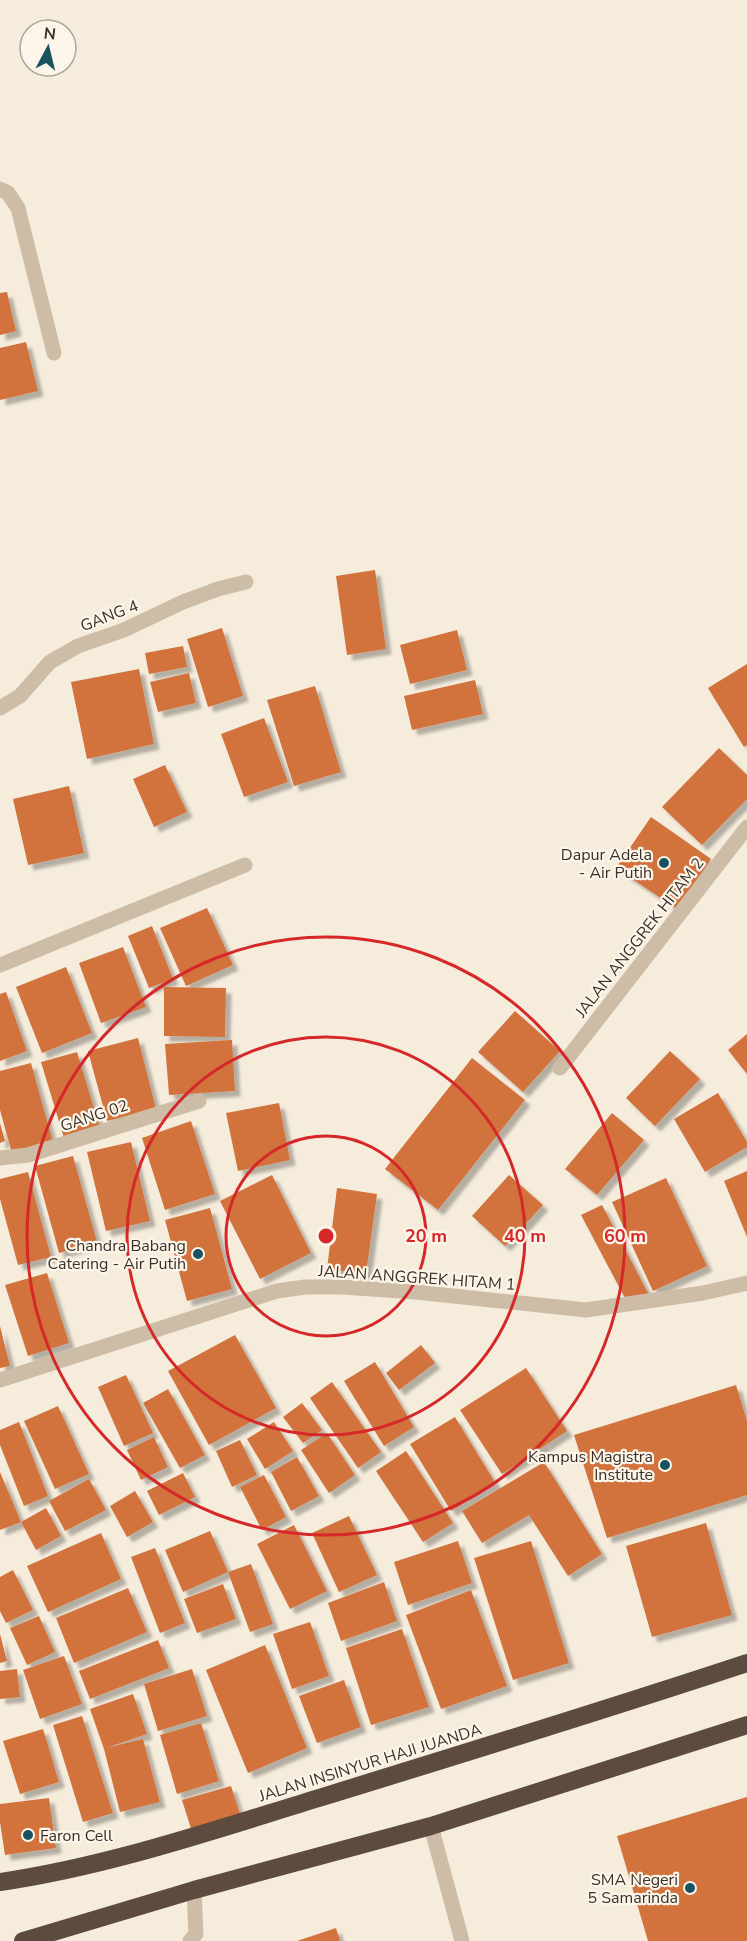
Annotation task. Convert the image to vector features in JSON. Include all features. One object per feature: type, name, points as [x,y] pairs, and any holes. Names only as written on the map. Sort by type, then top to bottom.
[{"type":"highway","name":"JALAN INSINYUR HAJI JUANDA","points":[[0,1882],[75,1868],[187,1838],[511,1740],[747,1664]]},
{"type":"highway","points":[[32,1940],[194,1890],[431,1826],[747,1725]]},
{"type":"street","points":[[0,189],[8,193],[18,208],[54,353]]},
{"type":"street","name":"GANG 4","points":[[0,708],[20,696],[50,662],[78,646],[124,630],[209,592],[246,582]]},
{"type":"street","name":"JALAN ANGGREK HITAM 2","points":[[560,1068],[747,827]]},
{"type":"street","points":[[0,965],[245,865]]},
{"type":"street","name":"GANG 02","points":[[0,1158],[28,1155],[199,1101]]},
{"type":"street","name":"JALAN ANGGREK HITAM 1","points":[[0,1380],[277,1291],[306,1287],[415,1292],[586,1310],[703,1293],[747,1283]]},
{"type":"street","points":[[431,1826],[462,1941]]},
{"type":"street","points":[[190,1941],[196,1934],[194,1890]]},
{"type":"building","points":[[7,292],[16,331],[0,335],[0,293]]},
{"type":"building","points":[[26,342],[38,391],[0,400],[0,348]]},
{"type":"building","points":[[375,570],[386,649],[347,655],[336,576]]},
{"type":"building","points":[[222,628],[243,696],[208,707],[187,639]]},
{"type":"building","points":[[457,630],[467,670],[410,684],[400,645]]},
{"type":"building","points":[[183,646],[187,667],[149,674],[145,653]]},
{"type":"building","points":[[747,664],[747,745],[744,747],[708,688]]},
{"type":"building","points":[[139,669],[154,744],[87,759],[71,682]]},
{"type":"building","points":[[189,673],[196,703],[158,712],[150,682]]},
{"type":"building","points":[[475,680],[483,714],[412,730],[404,696]]},
{"type":"building","points":[[315,686],[341,772],[294,786],[267,700]]},
{"type":"building","points":[[264,718],[288,782],[244,797],[221,734]]},
{"type":"building","points":[[719,748],[747,775],[747,799],[702,845],[662,807]]},
{"type":"building","points":[[165,765],[187,812],[154,827],[133,779]]},
{"type":"building","points":[[69,786],[84,853],[28,865],[13,799]]},
{"type":"building","name":"Dapur Adela - Air Putih","points":[[651,817],[711,859],[677,909],[616,868]]},
{"type":"building","points":[[207,908],[233,965],[186,986],[160,928]]},
{"type":"building","points":[[152,926],[173,979],[149,988],[128,936]]},
{"type":"building","points":[[123,947],[146,1007],[101,1023],[79,963]]},
{"type":"building","points":[[66,967],[92,1033],[42,1053],[16,987]]},
{"type":"building","points":[[164,987],[226,988],[225,1037],[164,1036]]},
{"type":"building","points":[[6,992],[27,1051],[0,1061],[0,994]]},
{"type":"building","points":[[515,1011],[560,1051],[523,1092],[478,1052]]},
{"type":"building","points":[[747,1034],[747,1074],[728,1050]]},
{"type":"building","points":[[138,1038],[156,1109],[107,1121],[88,1051]]},
{"type":"building","points":[[232,1040],[235,1091],[169,1095],[165,1044]]},
{"type":"building","points":[[670,1051],[700,1079],[655,1126],[626,1098]]},
{"type":"building","points":[[77,1052],[100,1128],[64,1138],[41,1062]]},
{"type":"building","points":[[472,1058],[525,1100],[438,1210],[385,1169]]},
{"type":"building","points":[[31,1063],[54,1146],[13,1157],[0,1110],[0,1071]]},
{"type":"building","points":[[718,1093],[747,1142],[747,1147],[705,1172],[674,1119]]},
{"type":"building","points":[[279,1103],[290,1160],[238,1171],[226,1113]]},
{"type":"building","points":[[612,1113],[644,1140],[597,1195],[565,1169]]},
{"type":"building","points":[[191,1121],[215,1194],[165,1210],[142,1138]]},
{"type":"building","points":[[0,1123],[5,1141],[0,1143]]},
{"type":"building","points":[[131,1142],[150,1221],[106,1231],[87,1152]]},
{"type":"building","points":[[73,1156],[97,1242],[59,1253],[35,1166]]},
{"type":"building","points":[[747,1171],[747,1237],[724,1181]]},
{"type":"building","points":[[28,1172],[51,1257],[18,1265],[0,1199],[0,1179]]},
{"type":"building","points":[[272,1175],[311,1253],[260,1279],[220,1201]]},
{"type":"building","points":[[509,1175],[543,1205],[505,1246],[472,1216]]},
{"type":"building","points":[[666,1178],[707,1266],[653,1291],[612,1202]]},
{"type":"building","points":[[337,1188],[377,1194],[366,1274],[327,1269]]},
{"type":"building","points":[[602,1205],[649,1295],[627,1302],[581,1215]]},
{"type":"building","name":"Chandra Babang Catering - Air Putih","points":[[210,1208],[232,1289],[187,1301],[165,1220]]},
{"type":"building","points":[[47,1273],[69,1343],[28,1356],[5,1285]]},
{"type":"building","points":[[0,1326],[10,1366],[0,1368]]},
{"type":"building","points":[[235,1335],[276,1408],[209,1445],[168,1371]]},
{"type":"building","points":[[421,1345],[435,1363],[399,1390],[386,1373]]},
{"type":"building","points":[[375,1362],[414,1427],[384,1446],[344,1381]]},
{"type":"building","points":[[526,1368],[567,1431],[502,1474],[460,1410]]},
{"type":"building","points":[[126,1375],[153,1433],[124,1446],[98,1387]]},
{"type":"building","points":[[332,1382],[381,1452],[358,1468],[310,1398]]},
{"type":"building","name":"Kampus Magistra Institute","points":[[736,1385],[747,1421],[747,1495],[607,1538],[574,1435]]},
{"type":"building","points":[[168,1389],[205,1455],[180,1468],[143,1403]]},
{"type":"building","points":[[302,1403],[322,1430],[303,1443],[283,1417]]},
{"type":"building","points":[[58,1406],[89,1474],[55,1489],[24,1421]]},
{"type":"building","points":[[455,1417],[496,1484],[451,1511],[410,1444]]},
{"type":"building","points":[[19,1422],[48,1496],[24,1506],[0,1445],[0,1430]]},
{"type":"building","points":[[274,1422],[293,1451],[265,1469],[247,1439]]},
{"type":"building","points":[[327,1433],[355,1475],[329,1493],[301,1450]]},
{"type":"building","points":[[154,1437],[168,1467],[141,1480],[127,1450]]},
{"type":"building","points":[[240,1440],[257,1475],[232,1487],[216,1451]]},
{"type":"building","points":[[406,1451],[453,1523],[423,1542],[376,1471]]},
{"type":"building","points":[[297,1457],[319,1496],[291,1511],[271,1472]]},
{"type":"building","points":[[544,1462],[602,1554],[568,1576],[529,1515],[482,1543],[462,1511]]},
{"type":"building","points":[[0,1472],[21,1522],[0,1530]]},
{"type":"building","points":[[183,1473],[195,1497],[159,1515],[147,1491]]},
{"type":"building","points":[[264,1475],[286,1517],[262,1530],[240,1487]]},
{"type":"building","points":[[89,1479],[106,1510],[65,1531],[49,1501]]},
{"type":"building","points":[[135,1491],[153,1522],[127,1537],[110,1506]]},
{"type":"building","points":[[46,1508],[61,1536],[36,1550],[21,1522]]},
{"type":"building","points":[[349,1516],[377,1575],[339,1592],[312,1533]]},
{"type":"building","points":[[706,1523],[732,1615],[652,1637],[626,1546]]},
{"type":"building","points":[[294,1525],[327,1591],[290,1609],[257,1544]]},
{"type":"building","points":[[210,1531],[228,1572],[183,1592],[165,1550]]},
{"type":"building","points":[[101,1533],[121,1579],[48,1612],[27,1566]]},
{"type":"building","points":[[458,1541],[472,1583],[408,1605],[394,1562]]},
{"type":"building","points":[[531,1541],[569,1663],[513,1680],[474,1558]]},
{"type":"building","points":[[155,1548],[185,1623],[160,1633],[131,1557]]},
{"type":"building","points":[[251,1564],[273,1624],[250,1632],[228,1572]]},
{"type":"building","points":[[13,1570],[33,1610],[6,1623],[0,1611],[0,1577]]},
{"type":"building","points":[[384,1582],[397,1621],[341,1641],[328,1603]]},
{"type":"building","points":[[223,1584],[236,1619],[197,1633],[184,1599]]},
{"type":"building","points":[[128,1588],[147,1632],[74,1663],[56,1618]]},
{"type":"building","points":[[471,1590],[507,1686],[441,1709],[406,1615]]},
{"type":"building","points":[[39,1616],[55,1652],[27,1665],[10,1628]]},
{"type":"building","points":[[310,1622],[329,1676],[292,1689],[273,1634]]},
{"type":"building","points":[[402,1629],[429,1707],[371,1725],[346,1648]]},
{"type":"building","points":[[0,1634],[7,1661],[0,1663]]},
{"type":"building","points":[[158,1640],[169,1668],[90,1699],[79,1671]]},
{"type":"building","points":[[265,1645],[307,1748],[248,1773],[206,1670]]},
{"type":"building","points":[[64,1656],[82,1704],[40,1719],[23,1670]]},
{"type":"building","points":[[17,1669],[20,1697],[0,1699],[0,1671]]},
{"type":"building","points":[[192,1669],[207,1716],[158,1731],[144,1684]]},
{"type":"building","points":[[344,1680],[361,1727],[317,1743],[299,1696]]},
{"type":"building","points":[[133,1694],[147,1734],[106,1748],[143,1739],[160,1802],[120,1812],[104,1749],[90,1709]]},
{"type":"building","points":[[82,1716],[113,1813],[83,1822],[53,1725]]},
{"type":"building","points":[[201,1723],[219,1781],[177,1794],[160,1735]]},
{"type":"building","points":[[43,1729],[59,1782],[20,1794],[3,1741]]},
{"type":"building","points":[[231,1786],[241,1817],[192,1832],[182,1800]]},
{"type":"building","name":"SMA Negeri 5 Samarinda","points":[[747,1797],[747,1941],[648,1941],[617,1836]]},
{"type":"building","name":"Faron Cell","points":[[49,1798],[56,1848],[5,1855],[0,1804]]},
{"type":"building","points":[[336,1928],[340,1941],[297,1941]]},
{"type":"place","name":"Dapur Adela - Air Putih","points":[[664,863]]},
{"type":"place","name":"Chandra Babang Catering - Air Putih","points":[[198,1254]]},
{"type":"place","name":"Kampus Magistra Institute","points":[[665,1465]]},
{"type":"place","name":"Faron Cell","points":[[28,1835]]},
{"type":"place","name":"SMA Negeri 5 Samarinda","points":[[690,1888]]}]
